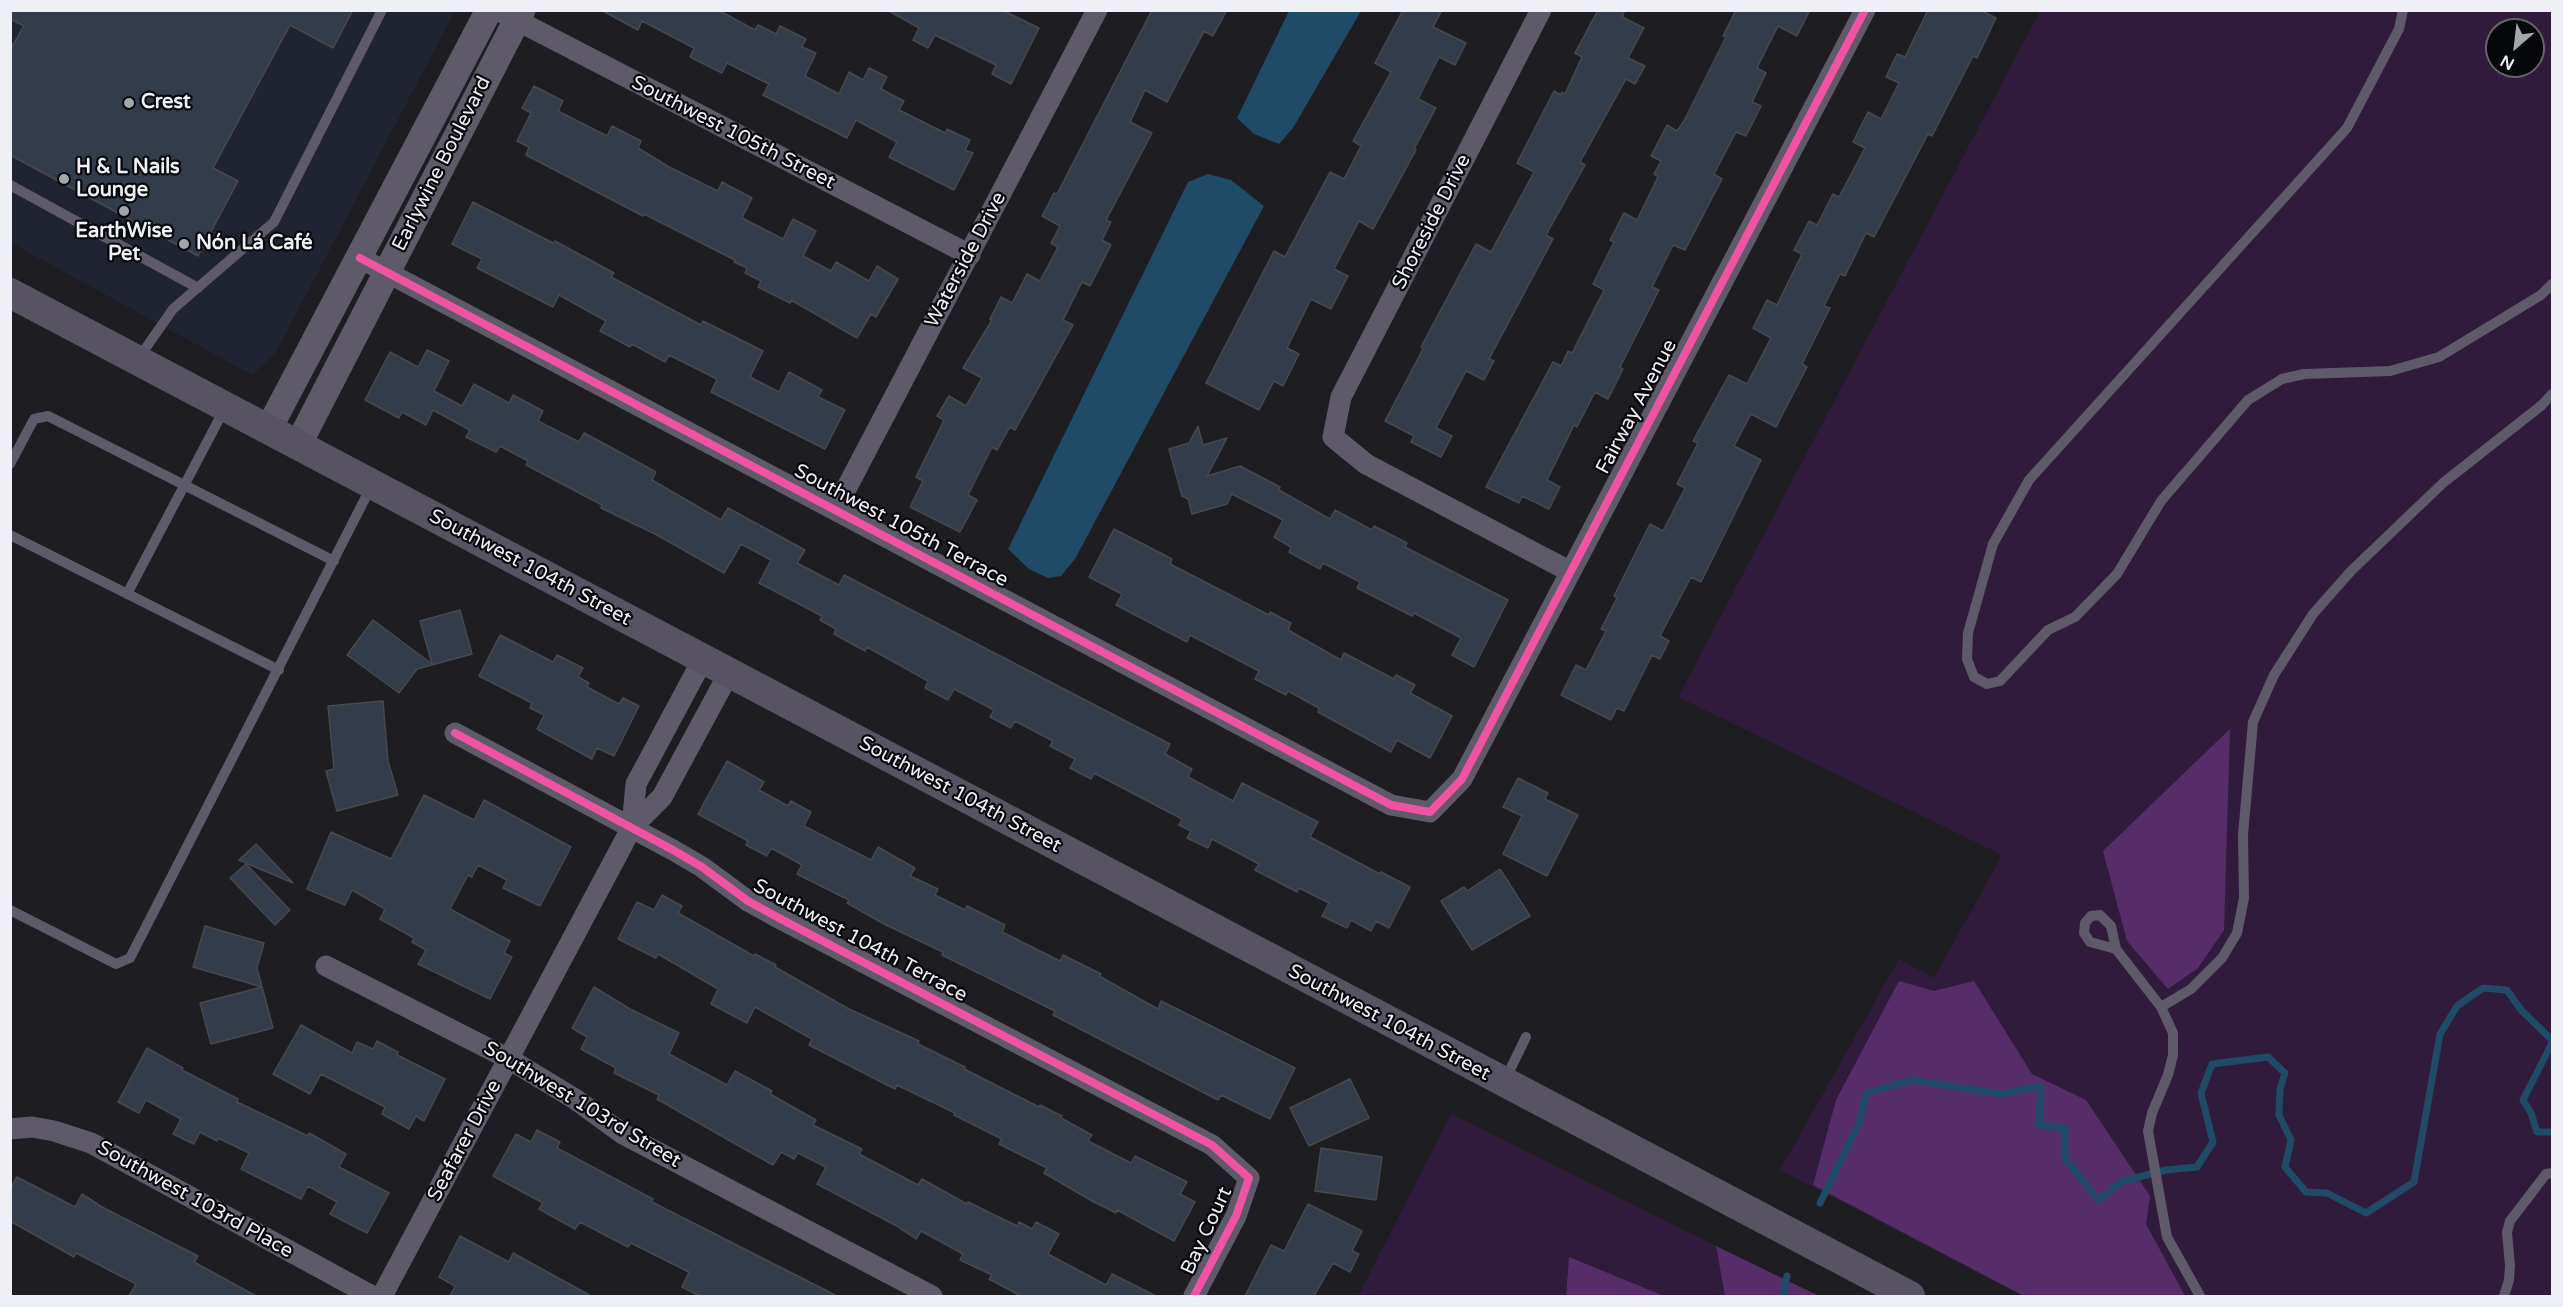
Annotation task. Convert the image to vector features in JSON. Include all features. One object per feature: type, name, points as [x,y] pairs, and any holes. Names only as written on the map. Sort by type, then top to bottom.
[{"type":"main road","name":"Southwest 104th Street","points":[[10,293],[1910,1296]]},
{"type":"street","name":"Earlywine Boulevard","points":[[268,430],[489,10]]},
{"type":"street","name":"Waterside Drive","points":[[835,510],[1097,10]]},
{"type":"street","name":"Shoreside Drive","points":[[1541,10],[1341,397],[1333,437],[1366,464],[1569,571]]},
{"type":"street","name":"Fairway Avenue","points":[[1430,812],[1462,779],[1865,10]]},
{"type":"street","name":"Earlywine Boulevard","points":[[298,445],[386,272],[512,14]]},
{"type":"street","name":"Southwest 105th Street","points":[[512,14],[970,255]]},
{"type":"street","name":"Southwest 105th Terrace","points":[[360,258],[1390,805],[1430,812]]},
{"type":"street","name":"Seafarer Drive","points":[[632,827],[636,784],[703,659]]},
{"type":"street","name":"Seafarer Drive","points":[[382,1296],[632,827],[662,797],[729,673]]},
{"type":"street","name":"Southwest 104th Terrace","points":[[455,733],[702,867],[748,901],[1212,1145],[1249,1178]]},
{"type":"street","name":"Southwest 103rd Street","points":[[326,966],[509,1059],[575,1099],[623,1134],[932,1296]]},
{"type":"street","name":"Southwest 103rd Place","points":[[10,1129],[32,1127],[54,1131],[91,1143],[372,1296]]},
{"type":"street","name":"Bay Court","points":[[1194,1296],[1236,1215],[1249,1178]]},
{"type":"lane","points":[[137,361],[172,309],[274,222],[382,10]]},
{"type":"lane","points":[[2403,10],[2398,29],[2347,128],[2029,480],[1993,544],[1971,622],[1967,659],[1974,677],[1987,684],[2000,681],[2048,630],[2075,617],[2096,596],[2117,574],[2161,501],[2248,400],[2282,379],[2304,374],[2390,371],[2439,357],[2541,295],[2553,284]]},
{"type":"lane","points":[[10,185],[198,288]]},
{"type":"lane","points":[[2161,1007],[2191,989],[2222,958],[2237,933],[2244,898],[2243,835],[2253,722],[2274,675],[2313,614],[2351,571],[2443,483],[2553,394]]},
{"type":"lane","points":[[127,594],[225,408]]},
{"type":"lane","points":[[10,464],[34,419],[48,416],[334,561]]},
{"type":"lane","points":[[10,910],[116,964],[130,958],[372,484]]},
{"type":"lane","points":[[10,535],[279,670]]},
{"type":"lane","points":[[2116,949],[2161,1007],[2173,1033],[2173,1055],[2148,1131],[2167,1237],[2200,1296]]},
{"type":"lane","points":[[1503,1083],[1526,1037]]},
{"type":"lane","points":[[2504,1296],[2509,1280],[2510,1266],[2506,1232],[2510,1221],[2546,1174],[2553,1173]]},
{"type":"shaded area","points":[[10,11],[455,11],[275,354],[252,375],[11,243]]},
{"type":"shaded area","points":[[2040,11],[2552,11],[2552,1296],[2022,1296],[1780,1170],[1899,959],[1934,978],[2002,855],[1678,697]]},
{"type":"shaded area","points":[[2230,729],[2224,930],[2198,968],[2168,989],[2127,941],[2103,851]]},
{"type":"shaded area","points":[[1899,981],[1934,991],[1974,981],[2032,1074],[2086,1100],[2150,1196],[2146,1224],[2185,1296],[2024,1296],[1813,1185],[1836,1100]]},
{"type":"shaded area","points":[[1451,1114],[1716,1246],[1725,1296],[1664,1296],[1569,1258],[1566,1296],[1358,1296]]},
{"type":"shaded area","points":[[1716,1246],[1819,1296],[1725,1296]]},
{"type":"shaded area","points":[[1569,1257],[1664,1296],[1566,1296]]},
{"type":"water","points":[[1289,11],[1361,11],[1293,128],[1279,144],[1254,134],[1237,118]]},
{"type":"water","points":[[1208,174],[1231,180],[1264,206],[1075,559],[1061,576],[1048,578],[1029,569],[1008,549],[1188,182]]},
{"type":"building","name":"Crest","points":[[10,10],[353,10],[333,48],[290,25],[213,168],[238,181],[198,256],[10,155],[10,50],[24,26],[10,19]]},
{"type":"building","points":[[601,10],[718,10],[755,30],[758,25],[776,34],[780,26],[806,39],[802,47],[816,53],[805,76],[839,94],[849,72],[863,80],[869,68],[887,77],[881,89],[904,101],[899,110],[945,133],[947,129],[970,140],[965,150],[973,153],[954,190],[889,157],[897,142],[856,120],[847,138],[763,95],[769,84],[727,63],[722,73],[690,57],[694,48],[642,21],[638,30]]},
{"type":"building","points":[[887,10],[1002,10],[1039,28],[1011,84],[992,74],[996,65],[935,35],[928,48],[913,40],[919,28]]},
{"type":"building","points":[[1152,10],[1227,10],[1213,36],[1204,31],[1167,102],[1145,90],[1130,122],[1152,133],[1106,220],[1111,222],[1102,240],[1111,245],[1090,286],[1082,282],[1063,320],[1073,325],[1015,430],[1010,427],[997,450],[992,447],[968,495],[977,500],[960,532],[910,507],[923,481],[916,477],[944,420],[937,416],[949,396],[966,406],[982,378],[963,368],[992,320],[990,319],[1001,297],[1012,303],[1027,274],[1040,281],[1058,247],[1051,243],[1060,226],[1042,216],[1054,193],[1057,194]]},
{"type":"building","points":[[1403,10],[1442,10],[1433,27],[1466,43],[1455,65],[1439,57],[1418,99],[1436,108],[1414,149],[1416,150],[1373,229],[1359,221],[1334,269],[1348,276],[1331,309],[1311,299],[1287,348],[1299,354],[1283,386],[1274,381],[1259,410],[1206,383],[1274,251],[1285,257],[1330,172],[1344,179],[1361,146],[1353,141],[1391,72],[1375,63]]},
{"type":"building","points":[[1598,10],[1625,10],[1622,17],[1644,28],[1628,58],[1645,66],[1635,84],[1626,79],[1580,162],[1585,165],[1546,235],[1553,239],[1489,359],[1494,361],[1484,380],[1466,371],[1436,428],[1452,436],[1441,457],[1411,442],[1414,436],[1385,421],[1423,349],[1421,347],[1476,244],[1491,252],[1534,172],[1517,163],[1554,91],[1561,95],[1562,92],[1565,94],[1582,57],[1575,53]]},
{"type":"building","points":[[1736,10],[1810,10],[1797,36],[1778,26],[1757,68],[1766,73],[1752,102],[1761,106],[1746,136],[1736,132],[1714,174],[1722,179],[1685,250],[1673,245],[1652,287],[1659,290],[1620,367],[1623,369],[1608,399],[1595,392],[1577,427],[1574,425],[1547,480],[1560,487],[1549,509],[1522,496],[1519,503],[1486,487],[1553,362],[1561,366],[1568,351],[1572,353],[1604,290],[1593,284],[1614,242],[1610,240],[1624,213],[1637,220],[1658,177],[1654,174],[1661,161],[1651,156],[1667,125],[1677,131],[1684,121],[1726,37],[1723,36]]},
{"type":"building","points":[[1928,10],[1980,10],[1996,18],[1977,58],[1973,56],[1932,136],[1928,134],[1874,237],[1866,233],[1845,276],[1840,274],[1824,306],[1830,308],[1802,364],[1807,367],[1776,427],[1751,414],[1734,446],[1761,460],[1701,582],[1691,577],[1660,636],[1669,641],[1660,659],[1652,655],[1624,711],[1617,708],[1611,720],[1561,695],[1576,665],[1586,670],[1606,631],[1601,629],[1617,598],[1614,596],[1650,524],[1663,531],[1685,488],[1677,484],[1698,443],[1693,441],[1729,375],[1747,384],[1771,338],[1753,328],[1767,300],[1777,305],[1802,254],[1794,250],[1809,221],[1817,225],[1833,194],[1839,197],[1865,148],[1853,142],[1868,112],[1881,119],[1899,83],[1886,77],[1897,54],[1905,57]]},
{"type":"building","points":[[534,86],[563,101],[558,111],[607,136],[612,126],[641,141],[638,148],[669,167],[718,191],[722,182],[752,198],[742,218],[783,239],[793,219],[816,231],[803,256],[831,271],[836,262],[869,281],[877,266],[898,279],[876,317],[871,314],[857,338],[791,300],[790,303],[758,287],[761,281],[745,273],[747,268],[734,262],[735,260],[644,214],[643,216],[526,155],[529,147],[517,141],[531,113],[522,108]]},
{"type":"building","points":[[473,202],[553,243],[555,241],[614,273],[611,277],[701,325],[703,321],[763,351],[750,377],[779,392],[789,372],[822,390],[818,397],[845,410],[825,449],[711,392],[717,379],[669,355],[665,362],[632,344],[630,347],[600,331],[606,321],[559,295],[553,307],[477,268],[482,259],[452,244]]},
{"type":"building","points":[[427,350],[449,361],[434,391],[462,406],[474,384],[509,403],[513,395],[543,411],[538,421],[579,442],[584,433],[614,449],[656,472],[652,480],[721,520],[728,508],[805,550],[797,563],[839,585],[844,575],[1170,744],[1165,754],[1192,769],[1188,777],[1233,801],[1242,783],[1318,822],[1310,837],[1410,887],[1389,928],[1376,921],[1371,931],[1351,920],[1347,928],[1322,916],[1329,903],[1299,888],[1297,892],[1255,870],[1259,864],[1212,839],[1208,848],[1187,838],[1191,831],[1179,825],[1182,819],[1094,773],[1091,779],[1070,768],[1075,759],[1050,746],[1053,741],[1015,721],[1011,728],[990,717],[994,710],[954,689],[948,700],[925,688],[928,681],[867,647],[865,651],[834,634],[836,629],[820,620],[822,616],[759,583],[771,560],[741,544],[724,573],[657,535],[601,508],[602,505],[526,465],[528,461],[500,446],[496,452],[466,437],[470,430],[433,410],[426,425],[402,412],[399,418],[365,400],[390,352],[418,367]]},
{"type":"building","points":[[1198,426],[1203,445],[1227,438],[1207,476],[1240,466],[1280,487],[1279,490],[1330,519],[1335,510],[1372,530],[1374,526],[1407,543],[1405,547],[1508,600],[1474,667],[1452,655],[1461,638],[1414,613],[1412,616],[1357,588],[1360,582],[1323,563],[1320,569],[1289,552],[1291,547],[1274,537],[1283,520],[1232,494],[1227,504],[1192,514],[1188,499],[1182,496],[1169,449],[1189,443]]},
{"type":"building","points":[[1114,529],[1172,559],[1170,564],[1269,615],[1270,612],[1291,623],[1288,630],[1341,660],[1344,653],[1394,679],[1396,675],[1415,685],[1410,693],[1452,716],[1430,758],[1397,740],[1391,752],[1318,712],[1319,708],[1288,691],[1286,695],[1255,679],[1259,671],[1190,635],[1187,642],[1116,605],[1122,594],[1089,577]]},
{"type":"building","points":[[460,610],[472,654],[417,669],[399,693],[347,655],[373,620],[432,664],[420,621]]},
{"type":"building","points":[[500,635],[553,662],[557,655],[583,668],[578,677],[589,683],[587,687],[619,704],[623,698],[639,706],[614,756],[597,748],[592,759],[537,729],[544,715],[530,708],[532,703],[479,676]]},
{"type":"building","points":[[383,701],[388,761],[398,795],[337,811],[326,771],[334,769],[328,706]]},
{"type":"building","points":[[727,761],[764,782],[759,790],[788,806],[791,801],[811,812],[804,826],[871,860],[878,847],[915,868],[910,876],[938,889],[935,895],[965,910],[967,906],[1005,925],[1002,932],[1060,961],[1063,955],[1101,974],[1099,976],[1158,1009],[1161,1001],[1295,1068],[1270,1119],[1221,1095],[1218,1100],[1053,1015],[1055,1011],[942,955],[943,952],[884,924],[847,903],[849,900],[797,874],[802,865],[771,848],[767,856],[746,845],[748,841],[698,814]]},
{"type":"building","points":[[1518,778],[1548,793],[1545,799],[1578,815],[1547,876],[1503,854],[1522,816],[1503,807]]},
{"type":"building","points":[[424,795],[474,820],[484,800],[571,847],[540,906],[503,888],[507,880],[478,865],[472,877],[468,875],[450,909],[510,941],[504,953],[512,957],[490,999],[418,964],[426,950],[412,942],[414,938],[380,919],[385,909],[352,890],[345,905],[307,889],[331,832],[391,859]]},
{"type":"building","points":[[256,844],[293,883],[239,860]]},
{"type":"building","points":[[246,864],[290,910],[275,925],[230,878]]},
{"type":"building","points":[[1500,869],[1530,916],[1472,950],[1441,901],[1464,887],[1467,891]]},
{"type":"building","points":[[662,895],[682,906],[678,913],[754,956],[755,954],[776,965],[775,967],[849,1009],[919,1041],[918,1044],[965,1067],[964,1069],[1039,1107],[1040,1105],[1062,1116],[1061,1118],[1092,1135],[1088,1141],[1131,1163],[1135,1156],[1187,1182],[1180,1194],[1195,1202],[1174,1241],[1117,1210],[1116,1213],[1092,1201],[1044,1173],[1047,1168],[999,1144],[1002,1139],[954,1115],[955,1113],[897,1085],[895,1089],[809,1045],[812,1039],[755,1007],[747,1023],[711,1004],[718,989],[658,954],[656,958],[618,939],[637,902],[654,910]]},
{"type":"building","points":[[205,926],[264,943],[257,968],[273,1028],[211,1044],[200,1003],[262,987],[193,967]]},
{"type":"building","points":[[594,987],[630,1009],[679,1033],[669,1054],[727,1085],[735,1071],[772,1091],[770,1094],[816,1120],[813,1125],[862,1149],[859,1154],[918,1185],[922,1179],[967,1204],[968,1202],[1017,1226],[1019,1222],[1032,1229],[1036,1222],[1059,1234],[1048,1254],[1106,1285],[1112,1274],[1156,1296],[1021,1296],[989,1279],[992,1275],[960,1260],[963,1254],[921,1231],[916,1239],[895,1225],[817,1184],[826,1167],[798,1153],[794,1159],[781,1152],[773,1165],[657,1099],[659,1095],[614,1073],[616,1068],[581,1049],[587,1037],[572,1028]]},
{"type":"building","points":[[301,1025],[352,1053],[357,1042],[373,1049],[377,1041],[398,1052],[397,1055],[445,1079],[424,1121],[416,1116],[409,1129],[382,1114],[385,1107],[321,1074],[310,1094],[273,1074]]},
{"type":"building","points":[[147,1048],[183,1068],[182,1070],[238,1099],[237,1102],[308,1136],[309,1133],[346,1154],[339,1167],[389,1193],[367,1233],[330,1214],[337,1202],[308,1186],[301,1199],[241,1169],[249,1153],[200,1132],[194,1144],[173,1134],[181,1119],[146,1100],[139,1113],[118,1102]]},
{"type":"building","points":[[1350,1079],[1369,1118],[1309,1146],[1290,1108]]},
{"type":"building","points":[[537,1130],[560,1142],[557,1148],[653,1199],[652,1202],[837,1296],[700,1296],[682,1287],[689,1272],[631,1243],[628,1247],[580,1222],[575,1229],[539,1209],[543,1203],[493,1176],[516,1134],[531,1142]]},
{"type":"building","points":[[1321,1148],[1382,1157],[1376,1200],[1315,1191]]},
{"type":"building","points":[[17,1177],[75,1207],[82,1194],[102,1207],[198,1256],[194,1262],[256,1296],[129,1296],[136,1284],[76,1253],[74,1257],[10,1221],[10,1189]]},
{"type":"building","points":[[1308,1204],[1362,1231],[1352,1251],[1359,1254],[1350,1272],[1333,1263],[1314,1296],[1245,1296],[1271,1245],[1284,1251]]},
{"type":"building","points":[[460,1236],[509,1262],[513,1253],[591,1296],[450,1296],[455,1286],[439,1277]]},
{"type":"waterway","points":[[1820,1203],[1859,1123],[1866,1093],[1912,1080],[2001,1094],[2041,1086],[2039,1125],[2065,1128],[2065,1158],[2098,1200],[2123,1181],[2166,1170],[2197,1167],[2213,1142],[2201,1093],[2212,1064],[2268,1057],[2285,1073],[2280,1089],[2279,1115],[2291,1140],[2285,1167],[2306,1192],[2327,1193],[2366,1213],[2414,1182],[2440,1034],[2457,1006],[2483,988],[2507,990],[2521,1010],[2552,1040]]},
{"type":"waterway","points":[[2552,1043],[2523,1100],[2531,1113],[2537,1132],[2552,1132]]},
{"type":"waterway","points":[[1783,1296],[1787,1276]]},
{"type":"cycle path","points":[[360,258],[1391,805],[1430,812],[1462,779],[1865,10]]},
{"type":"cycle path","points":[[455,733],[673,850],[702,867],[748,901],[777,917],[1212,1145],[1249,1178],[1236,1216],[1194,1296]]},
{"type":"place","name":"Crest","points":[[129,103]]},
{"type":"place","name":"H & L Nails Lounge","points":[[64,179]]},
{"type":"place","name":"EarthWise Pet","points":[[124,211]]},
{"type":"place","name":"Nón Lá Café","points":[[184,244]]}]
